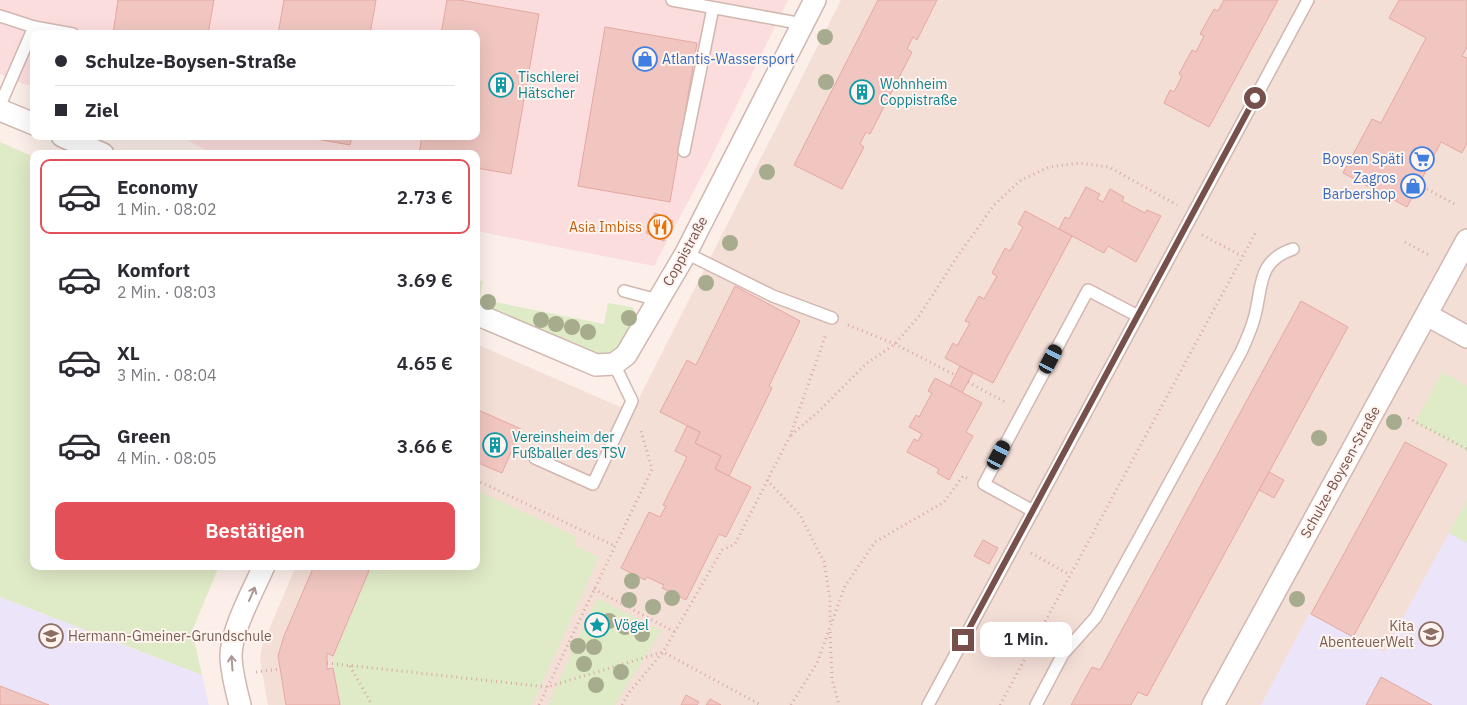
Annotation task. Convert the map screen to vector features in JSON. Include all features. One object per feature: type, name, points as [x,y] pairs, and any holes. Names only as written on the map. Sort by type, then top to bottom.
[{"type":"street","name":"Coppistraße","points":[[614,364],[626,355],[686,253],[815,0]]},
{"type":"street","points":[[0,110],[30,122]]},
{"type":"street","points":[[71,140],[94,150]]},
{"type":"street","name":"Schulze-Boysen-Straße","points":[[1213,705],[1467,240]]},
{"type":"street","points":[[1427,315],[1467,337]]},
{"type":"street","points":[[480,316],[587,362],[604,366],[614,364]]},
{"type":"street","points":[[240,705],[231,657],[233,639],[262,570]]},
{"type":"lane","points":[[672,0],[803,24]]},
{"type":"lane","points":[[928,705],[1308,0]]},
{"type":"lane","points":[[684,151],[713,8]]},
{"type":"lane","points":[[0,16],[34,27],[51,30]]},
{"type":"lane","points":[[0,105],[30,36]]},
{"type":"lane","points":[[1036,705],[1063,654],[1096,617],[1241,352],[1254,320],[1264,273],[1270,261],[1280,253],[1293,250]]},
{"type":"lane","points":[[686,253],[773,296],[832,318]]},
{"type":"lane","points":[[1033,511],[984,484],[1088,290],[1138,316]]},
{"type":"lane","points":[[624,291],[658,300]]},
{"type":"lane","points":[[535,458],[593,484],[632,401],[614,364]]},
{"type":"path","points":[[790,436],[818,412],[867,363],[896,344],[920,316],[957,257],[994,205],[1021,180],[1049,167],[1079,163],[1109,167],[1193,214]]},
{"type":"path","points":[[1427,189],[1456,205]]},
{"type":"path","points":[[1186,226],[1242,256]]},
{"type":"path","points":[[1000,705],[1257,230]]},
{"type":"path","points":[[1405,242],[1429,255]]},
{"type":"path","points":[[622,705],[628,694],[663,652],[722,550],[735,544],[790,436],[832,318],[896,344],[955,375]]},
{"type":"path","points":[[968,382],[1003,401]]},
{"type":"path","points":[[539,705],[652,469],[632,401]]},
{"type":"path","points":[[1408,418],[1467,449]]},
{"type":"path","points":[[791,705],[817,663],[845,586],[875,542],[944,502],[963,476]]},
{"type":"path","points":[[767,480],[800,515],[824,562],[830,598],[832,679],[839,705]]},
{"type":"path","points":[[480,482],[615,546]]},
{"type":"path","points":[[1015,544],[1070,575]]},
{"type":"path","points":[[594,589],[674,632]]},
{"type":"path","points":[[326,663],[547,687],[663,652],[761,705]]},
{"type":"path","points":[[349,665],[372,705]]},
{"type":"shaded area","points":[[0,0],[788,0],[708,164],[654,266],[480,232],[480,150],[206,150],[189,141],[480,140],[480,30],[30,30],[30,85],[0,74]]},
{"type":"shaded area","points":[[841,0],[1467,0],[1467,705],[268,705],[260,659],[262,646],[294,570],[480,570],[480,346],[632,412]]},
{"type":"shaded area","name":"Kita AbenteuerWelt","points":[[1449,533],[1467,543],[1467,705],[1261,705],[1309,614],[1384,652]]},
{"type":"shaded area","name":"Hermann-Gmeiner-Grundschule","points":[[0,597],[202,675],[209,705],[0,705]]},
{"type":"green space","points":[[0,142],[30,155],[30,570],[217,570],[192,631],[202,675],[0,597]]},
{"type":"green space","points":[[480,281],[483,281],[480,299]]},
{"type":"green space","points":[[480,299],[604,324],[608,303],[632,307],[638,315],[623,343],[612,351],[596,353],[480,304]]},
{"type":"green space","points":[[1442,372],[1467,386],[1467,451],[1415,423]]},
{"type":"green space","points":[[480,492],[577,537],[573,545],[599,557],[532,705],[341,705],[334,669],[334,656],[369,570],[480,570]]},
{"type":"green space","points":[[1467,499],[1467,543],[1449,533]]},
{"type":"green space","points":[[597,598],[661,631],[615,705],[548,705]]},
{"type":"building","points":[[118,0],[214,0],[209,30],[114,30]]},
{"type":"building","points":[[284,0],[376,0],[371,30],[279,30]]},
{"type":"building","name":"Tischlerei Hätscher","points":[[447,0],[459,0],[539,14],[511,174],[480,169],[480,150],[420,150],[421,140],[480,140],[480,30],[442,30]]},
{"type":"building","name":"Wohnheim Coppistraße","points":[[878,0],[937,0],[917,40],[913,37],[907,49],[912,52],[870,134],[866,132],[860,144],[864,147],[842,189],[794,165]]},
{"type":"building","points":[[1224,0],[1278,0],[1209,127],[1164,103],[1170,90],[1174,92],[1182,76],[1179,74],[1192,50],[1196,52],[1204,36],[1200,34],[1214,9],[1218,11]]},
{"type":"building","points":[[1399,0],[1467,0],[1467,47],[1462,56],[1467,58],[1467,143],[1462,153],[1441,142],[1407,207],[1343,173],[1372,119],[1381,123],[1426,38],[1389,18]]},
{"type":"building","points":[[605,27],[697,43],[670,202],[578,186]]},
{"type":"building","points":[[322,140],[351,140],[350,145]]},
{"type":"building","points":[[1086,187],[1100,194],[1097,199],[1103,202],[1110,189],[1124,197],[1122,201],[1145,213],[1147,210],[1161,216],[1136,262],[1108,246],[1104,253],[1059,229],[1065,217],[1069,219]]},
{"type":"building","points":[[1025,211],[1072,236],[993,383],[945,358],[953,343],[957,346],[970,323],[965,321],[979,296],[984,299],[997,276],[992,273],[1005,248],[1010,251],[1023,227],[1018,224]]},
{"type":"building","name":"Asia Imbiss","points":[[655,213],[673,221],[664,241],[646,233]]},
{"type":"building","points":[[735,286],[800,321],[769,386],[772,388],[729,476],[715,469],[721,456],[695,443],[700,432],[660,412],[687,360],[696,365]]},
{"type":"building","points":[[1301,301],[1348,327],[1147,696],[1138,692],[1131,705],[1071,705],[1092,667],[1100,670]]},
{"type":"building","points":[[960,366],[973,373],[962,393],[950,386]]},
{"type":"building","points":[[935,378],[982,403],[966,432],[973,436],[949,480],[937,473],[939,469],[907,452],[914,439],[918,441],[922,434],[909,427],[916,415],[919,417],[932,393],[928,391]]},
{"type":"building","name":"Vereinsheim der Fußballer des TSV","points":[[480,411],[521,429],[502,473],[480,464]]},
{"type":"building","points":[[687,426],[700,432],[695,443],[721,456],[715,469],[751,487],[726,537],[719,534],[686,600],[662,588],[664,585],[647,577],[645,580],[621,568],[649,512],[660,517],[666,506],[663,505],[687,457],[675,451]]},
{"type":"building","points":[[1405,442],[1447,464],[1353,637],[1311,614]]},
{"type":"building","points":[[1269,472],[1284,480],[1274,498],[1259,490]]},
{"type":"building","points":[[983,540],[998,548],[989,564],[974,556]]},
{"type":"building","points":[[312,570],[369,570],[333,656],[327,653],[327,669],[333,668],[340,705],[286,705],[278,656],[284,636]]},
{"type":"building","points":[[1381,677],[1432,705],[1366,705]]},
{"type":"building","points":[[0,686],[49,705],[0,705]]},
{"type":"building","points":[[686,695],[699,702],[697,705],[681,705]]},
{"type":"building","points":[[710,699],[721,705],[706,705]]},
{"type":"place","name":"Atlantis-Wassersport","points":[[645,59]]},
{"type":"place","name":"Tischlerei Hätscher","points":[[501,85]]},
{"type":"place","name":"Wohnheim Coppistraße","points":[[862,92]]},
{"type":"place","name":"Boysen Späti","points":[[1422,159]]},
{"type":"place","name":"Zagros Barbershop","points":[[1413,186]]},
{"type":"place","name":"Asia Imbiss","points":[[660,227]]},
{"type":"place","name":"Vereinsheim der Fußballer des TSV","points":[[495,445]]},
{"type":"place","name":"Vögel","points":[[597,625]]},
{"type":"place","name":"Kita AbenteuerWelt","points":[[1431,634]]},
{"type":"place","name":"Hermann-Gmeiner-Grundschule","points":[[51,636]]},
{"type":"route","points":[[963,640],[1255,98]]}]
